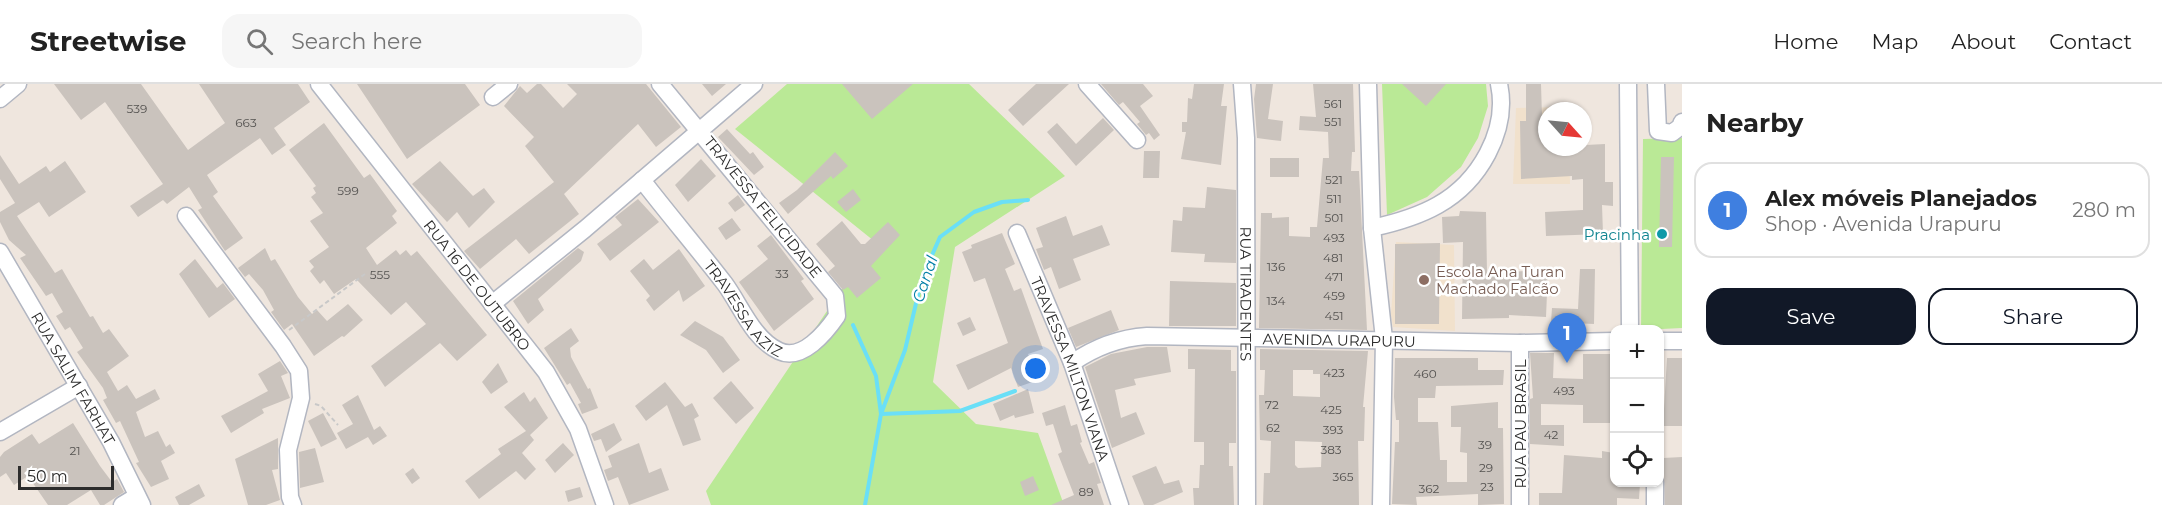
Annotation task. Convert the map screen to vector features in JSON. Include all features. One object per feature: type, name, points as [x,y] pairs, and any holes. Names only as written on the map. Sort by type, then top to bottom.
[{"type":"street","points":[[0,99],[18,84]]},
{"type":"street","name":"RUA 16 DE OUTUBRO","points":[[319,84],[492,304],[520,336],[567,405],[592,464],[605,505]]},
{"type":"street","points":[[493,97],[509,84]]},
{"type":"street","name":"TRAVESSA FELICIDADE","points":[[660,84],[827,285]]},
{"type":"street","points":[[492,304],[754,84]]},
{"type":"street","points":[[1087,84],[1137,140]]},
{"type":"street","name":"RUA TIRADENTES","points":[[1242,84],[1246,138],[1247,505]]},
{"type":"street","points":[[1368,84],[1372,228],[1383,339],[1381,505]]},
{"type":"street","points":[[1372,228],[1403,221],[1439,205],[1474,174],[1493,141],[1502,115],[1499,84]]},
{"type":"street","points":[[1628,84],[1630,325]]},
{"type":"street","points":[[1656,84],[1658,131],[1672,133],[1680,128],[1682,122]]},
{"type":"street","name":"TRAVESSA AZIZ","points":[[642,180],[727,287],[754,327],[780,352],[796,353],[830,327],[837,316],[838,306],[835,296],[827,285]]},
{"type":"street","points":[[186,216],[299,371],[301,398],[288,450],[290,497],[293,505]]},
{"type":"street","name":"TRAVESSA MILTON VIANA","points":[[1017,233],[1072,363],[1120,505]]},
{"type":"street","name":"RUA SALIM FARHAT","points":[[0,252],[80,386],[140,501]]},
{"type":"street","name":"AVENIDA URAPURU","points":[[1072,363],[1091,350],[1124,338],[1246,336],[1520,343],[1610,341]]},
{"type":"street","points":[[1664,341],[1682,341]]},
{"type":"street","name":"RUA PAU BRASIL","points":[[1520,343],[1520,505]]},
{"type":"street","points":[[0,432],[80,386]]},
{"type":"street","points":[[1655,487],[1655,505]]},
{"type":"street","points":[[122,505],[140,501]]},
{"type":"path","points":[[277,339],[365,274]]},
{"type":"path","points":[[301,398],[321,406],[338,425]]},
{"type":"shaded area","points":[[1516,108],[1538,108],[1538,156],[1569,156],[1570,184],[1513,184]]},
{"type":"shaded area","name":"Escola Ana Turan Machado Falcão","points":[[1396,242],[1454,245],[1455,331],[1393,327],[1391,314]]},
{"type":"green space","points":[[787,84],[969,84],[1065,176],[955,247],[933,382],[976,424],[1038,433],[1064,505],[711,505],[706,491],[874,241],[735,129]]},
{"type":"green space","points":[[1382,84],[1486,84],[1488,106],[1478,138],[1461,167],[1427,197],[1387,215]]},
{"type":"green space","name":"Pracinha","points":[[1682,138],[1682,328],[1664,329],[1664,325],[1641,325],[1643,139]]},
{"type":"building","points":[[54,84],[141,84],[188,150],[225,123],[199,84],[298,84],[310,102],[274,128],[286,145],[272,155],[260,138],[207,175],[218,192],[213,196],[243,238],[225,251],[198,210],[202,208],[189,187],[167,204],[163,200],[138,217],[130,206],[163,184],[105,102],[81,120]]},
{"type":"building","points":[[357,84],[465,84],[480,105],[407,159]]},
{"type":"building","points":[[537,84],[541,84],[563,108],[577,94],[567,84],[646,84],[681,127],[656,147],[638,124],[564,194],[579,214],[529,254],[516,239],[480,269],[464,251],[554,182],[525,146],[534,137],[504,106],[520,86],[527,93]]},
{"type":"building","points":[[702,84],[726,84],[712,96]]},
{"type":"building","points":[[842,84],[913,84],[872,119]]},
{"type":"building","points":[[1036,84],[1069,84],[1023,126],[1008,110]]},
{"type":"building","points":[[1101,84],[1143,84],[1153,96],[1140,106],[1160,135],[1154,140],[1149,133],[1146,135],[1137,124],[1140,122],[1123,102],[1119,105]]},
{"type":"building","points":[[1194,84],[1224,84],[1221,106],[1227,106],[1221,165],[1181,159],[1186,132],[1182,132],[1182,122],[1187,122],[1188,98],[1192,99]]},
{"type":"building","points":[[1256,84],[1273,84],[1268,119],[1283,121],[1281,141],[1257,138],[1254,99]]},
{"type":"building","points":[[1313,84],[1353,84],[1355,152],[1352,152],[1351,171],[1359,171],[1367,330],[1259,328],[1261,213],[1272,213],[1272,218],[1289,217],[1289,236],[1310,237],[1310,227],[1317,227],[1323,158],[1329,158],[1328,132],[1299,130],[1300,116],[1316,117]]},
{"type":"building","points":[[1402,84],[1446,84],[1426,106]]},
{"type":"building","points":[[1526,84],[1541,84],[1542,102],[1538,102],[1538,156],[1592,156],[1592,145],[1605,144],[1605,182],[1613,182],[1613,206],[1602,205],[1603,234],[1546,236],[1545,212],[1583,210],[1583,179],[1572,180],[1572,176],[1521,179],[1520,121],[1526,121]]},
{"type":"building","points":[[1103,118],[1114,130],[1076,166],[1047,132],[1057,123],[1076,144]]},
{"type":"building","points":[[324,123],[364,178],[370,174],[397,211],[392,216],[397,223],[366,248],[377,265],[396,250],[400,255],[406,250],[411,256],[417,251],[487,335],[457,361],[440,343],[385,387],[371,366],[426,324],[406,302],[391,315],[356,279],[334,294],[324,280],[320,284],[310,271],[314,267],[309,261],[329,247],[310,221],[323,213],[311,197],[316,193],[313,188],[316,186],[289,150]]},
{"type":"building","points":[[727,129],[750,154],[753,152],[764,167],[754,175],[718,137]]},
{"type":"building","points":[[1144,151],[1160,151],[1159,178],[1143,178]]},
{"type":"building","points":[[835,152],[848,166],[833,179],[831,176],[788,214],[779,203],[797,190]]},
{"type":"building","points":[[0,155],[19,184],[46,166],[50,172],[65,161],[86,192],[49,217],[39,202],[17,216],[55,273],[62,269],[90,317],[93,316],[103,333],[109,329],[129,356],[107,372],[118,391],[127,385],[136,399],[155,389],[160,399],[136,412],[145,437],[158,431],[166,447],[170,444],[175,453],[161,461],[169,479],[151,487],[136,463],[139,462],[120,421],[116,423],[103,400],[107,398],[103,388],[77,352],[83,348],[70,327],[65,330],[56,316],[63,312],[52,293],[46,296],[20,258],[26,255],[9,240],[0,222],[0,212],[15,203],[0,179]]},
{"type":"building","points":[[1661,157],[1674,157],[1672,247],[1659,247]]},
{"type":"building","points":[[1270,158],[1299,158],[1299,177],[1270,177]]},
{"type":"building","points":[[701,159],[716,176],[688,202],[675,185]]},
{"type":"building","points":[[440,161],[473,196],[484,188],[495,202],[469,228],[457,212],[447,222],[412,184]]},
{"type":"building","points":[[1207,187],[1236,190],[1236,263],[1204,262],[1205,254],[1171,252],[1173,220],[1182,221],[1183,207],[1205,208]]},
{"type":"building","points":[[853,189],[861,200],[846,212],[837,202]]},
{"type":"building","points":[[738,195],[745,205],[735,212],[728,203]]},
{"type":"building","points":[[638,199],[659,222],[610,261],[597,244],[622,225],[615,217]]},
{"type":"building","points":[[1460,211],[1486,212],[1487,273],[1548,270],[1546,317],[1509,315],[1509,318],[1462,319],[1463,242],[1443,243],[1442,217],[1459,216]]},
{"type":"building","points":[[1066,216],[1073,236],[1102,225],[1110,245],[1073,259],[1081,280],[1059,289],[1051,267],[1044,270],[1036,249],[1043,247],[1036,228]]},
{"type":"building","points":[[732,218],[741,230],[726,240],[718,228]]},
{"type":"building","points":[[842,221],[861,244],[865,244],[888,222],[900,235],[871,266],[881,278],[857,298],[848,287],[843,290],[828,272],[835,266],[816,244]]},
{"type":"building","points":[[1002,233],[1015,264],[1005,269],[1014,291],[1021,288],[1043,349],[1028,354],[1038,380],[1018,387],[1011,368],[968,390],[956,365],[1008,343],[985,278],[974,282],[962,252],[972,248],[971,245]]},
{"type":"building","points":[[771,235],[804,279],[801,281],[814,299],[774,331],[739,282],[768,259],[757,246]]},
{"type":"building","name":"Escola Ana Turan Machado Falcão","points":[[1440,243],[1439,324],[1395,324],[1395,244]]},
{"type":"building","points":[[265,248],[271,261],[275,259],[298,297],[312,314],[317,310],[327,321],[348,304],[363,320],[344,337],[342,336],[314,356],[292,324],[284,330],[271,312],[274,310],[263,290],[249,274],[245,277],[238,268]]},
{"type":"building","points":[[578,248],[584,252],[581,261],[538,299],[544,310],[528,324],[513,301]]},
{"type":"building","points":[[679,249],[705,286],[683,302],[679,290],[654,311],[646,300],[650,296],[630,271],[644,259],[653,270]]},
{"type":"building","points":[[195,259],[217,288],[223,283],[235,299],[209,318],[179,274]]},
{"type":"building","points":[[1580,269],[1595,269],[1594,324],[1551,322],[1552,308],[1578,309]]},
{"type":"building","points":[[1170,281],[1236,283],[1236,326],[1169,326]]},
{"type":"building","points":[[1111,310],[1119,330],[1076,347],[1068,328]]},
{"type":"building","points":[[970,317],[976,330],[963,336],[957,323]]},
{"type":"building","points":[[695,321],[723,337],[740,360],[723,373],[706,350],[680,335]]},
{"type":"building","points":[[571,328],[579,341],[570,348],[571,357],[588,389],[590,388],[598,408],[582,414],[578,404],[581,403],[570,383],[567,385],[544,348]]},
{"type":"building","points":[[1147,347],[1167,347],[1171,372],[1134,379],[1136,385],[1115,390],[1121,418],[1136,412],[1145,434],[1112,448],[1085,367],[1111,354]]},
{"type":"building","points":[[1188,349],[1231,350],[1231,371],[1236,371],[1236,443],[1229,443],[1229,466],[1233,466],[1234,505],[1194,505],[1193,488],[1199,488],[1200,465],[1204,465],[1204,442],[1194,442],[1195,369],[1188,369]]},
{"type":"building","points":[[1260,349],[1368,351],[1363,407],[1365,407],[1364,441],[1358,441],[1359,505],[1263,505],[1264,473],[1270,473],[1271,441],[1260,440],[1259,395],[1264,395],[1265,370],[1260,370]],"holes":[[[1293,370],[1313,370],[1313,374],[1320,374],[1320,397],[1293,396]],[[1295,441],[1322,442],[1321,467],[1298,468],[1295,465]]]},
{"type":"building","points":[[1530,353],[1554,353],[1553,378],[1583,379],[1583,354],[1610,354],[1610,423],[1583,423],[1583,405],[1541,404],[1541,425],[1564,425],[1564,446],[1530,444],[1530,399],[1533,398]]},
{"type":"building","points":[[1395,358],[1478,358],[1478,370],[1504,370],[1503,385],[1436,386],[1435,398],[1418,398],[1418,422],[1438,422],[1440,460],[1447,460],[1447,482],[1467,482],[1467,453],[1460,452],[1461,427],[1451,427],[1451,406],[1498,402],[1498,428],[1503,428],[1504,504],[1478,505],[1478,494],[1416,497],[1417,505],[1392,504],[1395,442],[1399,442],[1399,420],[1396,420],[1394,397]]},
{"type":"building","points":[[1667,358],[1682,358],[1682,426],[1664,426]]},
{"type":"building","points":[[280,361],[288,373],[281,376],[290,398],[262,409],[264,413],[231,433],[221,416],[268,391],[258,374]]},
{"type":"building","points":[[498,363],[508,382],[491,394],[482,382]]},
{"type":"building","points":[[731,381],[754,408],[736,424],[713,398]]},
{"type":"building","points":[[665,382],[685,407],[692,403],[699,416],[694,419],[701,440],[683,446],[667,405],[646,421],[635,406]]},
{"type":"building","points":[[1028,389],[1034,413],[1015,418],[1014,415],[1000,421],[993,404]]},
{"type":"building","points":[[524,392],[530,402],[535,397],[548,418],[530,435],[534,440],[522,453],[536,469],[525,480],[516,471],[479,499],[465,481],[501,454],[498,449],[526,431],[504,407]]},
{"type":"building","points":[[358,395],[374,430],[380,426],[387,436],[373,445],[368,437],[346,449],[337,433],[353,424],[342,405]]},
{"type":"building","points":[[1065,405],[1071,426],[1077,424],[1082,442],[1080,443],[1089,464],[1094,462],[1101,483],[1097,484],[1104,505],[1051,505],[1074,495],[1058,454],[1062,452],[1053,424],[1046,426],[1042,413]]},
{"type":"building","points":[[323,413],[337,439],[321,447],[308,421]]},
{"type":"building","points":[[73,423],[100,466],[112,482],[117,479],[124,492],[104,505],[100,505],[91,490],[67,505],[48,505],[28,476],[14,485],[6,473],[0,477],[0,457],[4,452],[32,434],[39,444]]},
{"type":"building","points":[[614,423],[622,440],[606,452],[601,439],[594,441],[591,434]]},
{"type":"building","points":[[278,438],[278,469],[272,470],[280,500],[266,505],[248,505],[235,459]]},
{"type":"building","points":[[563,443],[574,455],[555,473],[545,460]]},
{"type":"building","points":[[639,443],[649,473],[661,468],[669,490],[629,505],[618,477],[608,481],[604,470],[612,467],[608,456]]},
{"type":"building","points":[[315,448],[324,482],[300,488],[299,452]]},
{"type":"building","points":[[1602,451],[1610,452],[1610,487],[1640,487],[1639,499],[1617,498],[1617,505],[1539,505],[1539,493],[1562,493],[1564,455],[1602,458]]},
{"type":"building","points":[[1682,457],[1682,505],[1665,505],[1664,458]]},
{"type":"building","points":[[1156,466],[1164,484],[1179,480],[1183,492],[1153,505],[1144,505],[1132,476]]},
{"type":"building","points":[[413,468],[420,478],[412,484],[405,474]]},
{"type":"building","points":[[1033,476],[1039,490],[1025,496],[1020,482]]},
{"type":"building","points":[[199,484],[205,496],[189,505],[179,505],[175,497]]},
{"type":"building","points":[[580,487],[583,497],[568,502],[565,491]]},
{"type":"waterway","name":"Canal","points":[[865,505],[881,414],[905,350],[922,278],[940,237],[974,212],[1002,202],[1028,200]]},
{"type":"waterway","name":"Canal","points":[[853,325],[876,376],[881,414],[960,411],[1015,391]]},
{"type":"place","name":"Pracinha","points":[[1662,234]]},
{"type":"place","name":"Escola Ana Turan Machado Falcão","points":[[1424,280]]},
{"type":"place","name":"Alex móveis Planejados","points":[[1567,363]]}]
